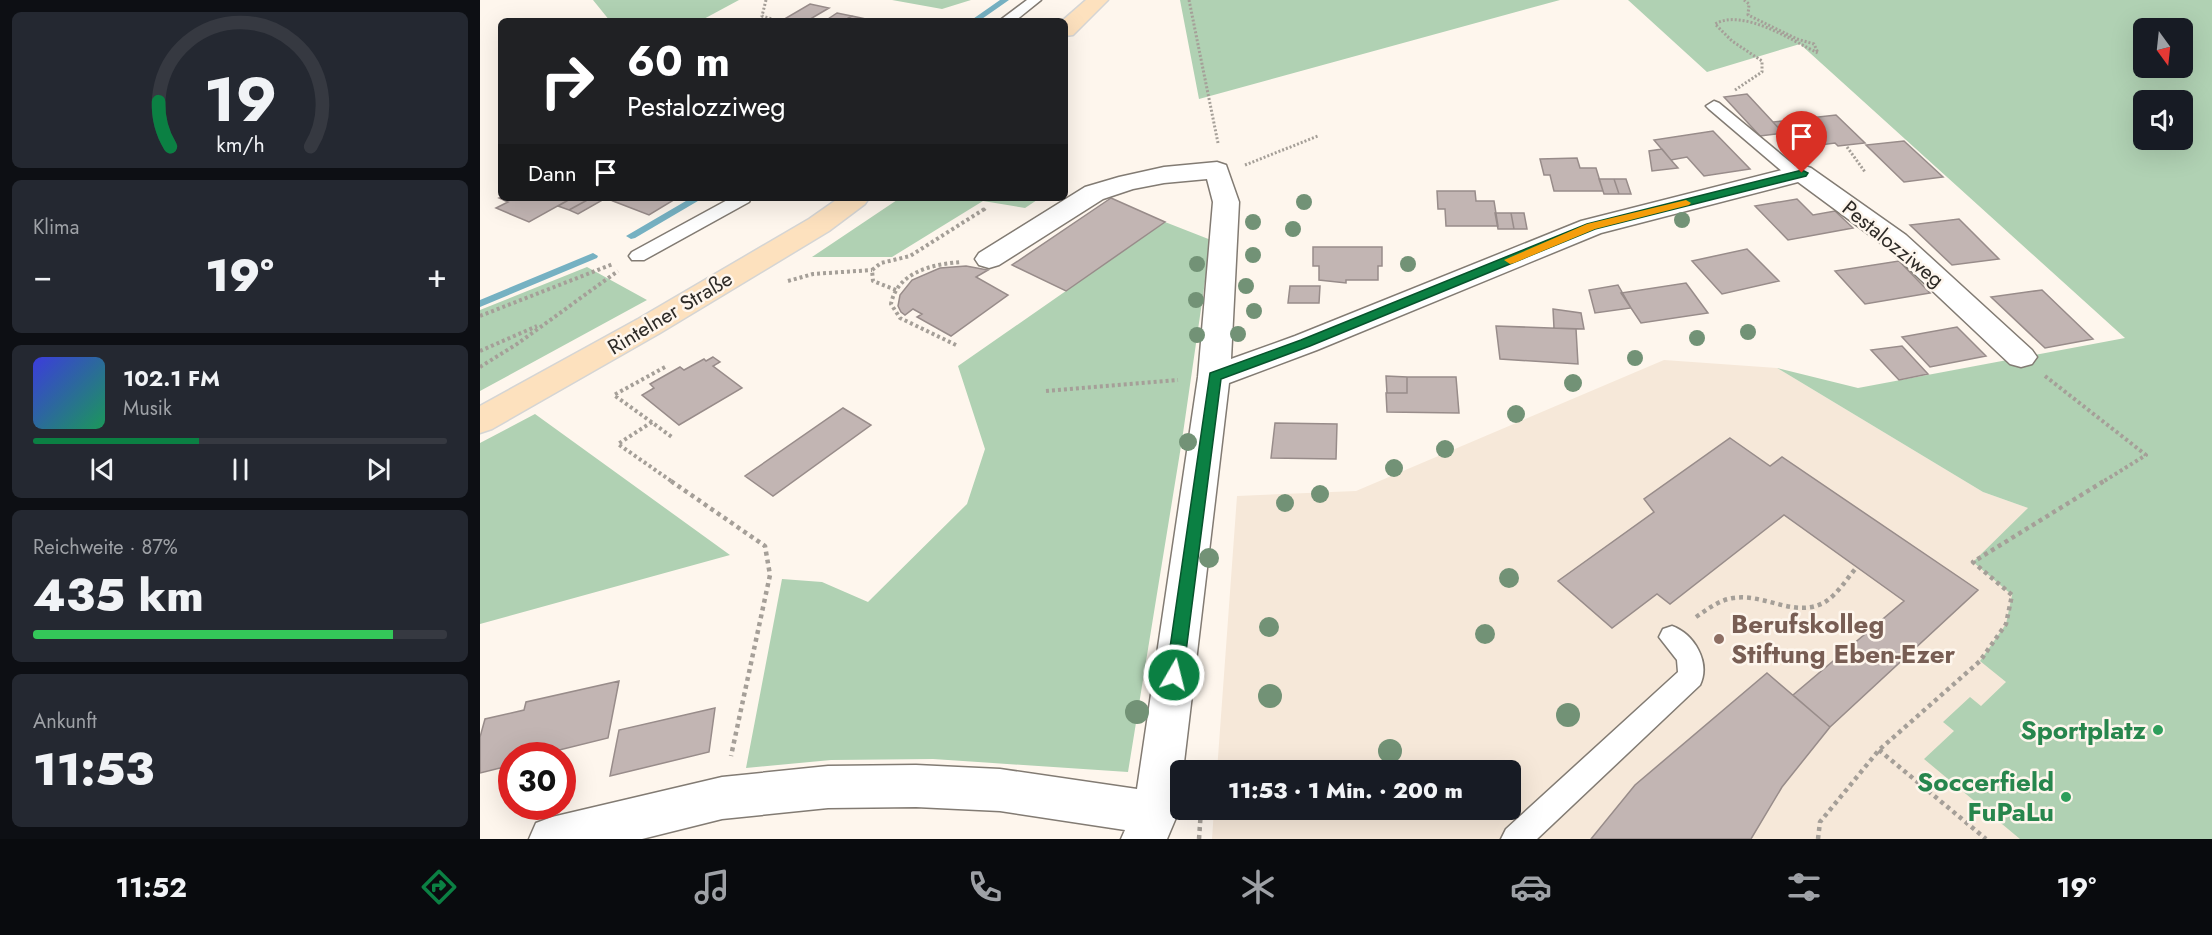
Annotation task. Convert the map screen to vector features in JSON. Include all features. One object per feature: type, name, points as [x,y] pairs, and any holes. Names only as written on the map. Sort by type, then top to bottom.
[{"type":"main road","points":[[1068,27],[1098,0]]},
{"type":"main road","name":"Rintelner Straße","points":[[480,421],[640,331],[819,225],[852,201]]},
{"type":"street","points":[[552,839],[722,798],[828,787],[916,786],[1000,790],[1150,826],[1214,376],[1226,202],[1217,170],[1164,175],[1128,182],[1094,193],[989,259]]},
{"type":"street","points":[[1214,376],[1306,343],[1591,227],[1802,173]]},
{"type":"street","name":"Pestalozziweg","points":[[1802,173],[1896,241],[2021,357]]},
{"type":"lane","points":[[1010,18],[1035,0]]},
{"type":"lane","points":[[1714,106],[1788,169],[1802,173]]},
{"type":"lane","points":[[638,256],[738,201]]},
{"type":"lane","points":[[1516,839],[1691,677],[1693,663],[1683,646],[1672,637]]},
{"type":"path","points":[[766,0],[762,16],[768,18]]},
{"type":"path","points":[[1189,0],[1200,57],[1212,101],[1218,148],[1217,170],[1238,167],[1272,156],[1318,136]]},
{"type":"path","points":[[1714,106],[1701,95],[1732,92],[1762,72],[1762,61],[1732,41],[1715,24],[1722,20],[1749,20],[1818,53],[1814,44],[1797,39],[1748,15],[1749,4],[1744,0]]},
{"type":"path","points":[[1847,147],[1865,172]]},
{"type":"path","points":[[783,283],[813,274],[872,270],[881,263],[910,256],[986,208]]},
{"type":"path","points":[[480,316],[595,270],[638,256]]},
{"type":"path","points":[[480,368],[517,344],[638,256]]},
{"type":"path","points":[[956,345],[900,318],[891,304],[896,290],[911,275],[947,263],[989,259]]},
{"type":"path","points":[[872,270],[873,281],[896,290]]},
{"type":"path","points":[[480,351],[544,323]]},
{"type":"path","points":[[1818,839],[1820,822],[1879,750],[1980,661],[2006,624],[2012,595],[1973,562],[2046,519],[2146,455],[2021,357]]},
{"type":"path","points":[[665,367],[614,395],[672,437]]},
{"type":"path","points":[[1046,391],[1214,376]]},
{"type":"path","points":[[652,422],[618,444],[765,546],[767,556],[770,575],[722,798]]},
{"type":"path","points":[[1672,637],[1707,607],[1725,598],[1744,597],[1792,608],[1806,608],[1825,602],[1857,567]]},
{"type":"path","points":[[1879,750],[1986,839]]},
{"type":"path","points":[[1199,839],[1200,820]]},
{"type":"shaded area","name":"Berufskolleg Stiftung Eben-Ezer","points":[[1664,360],[1777,368],[1983,492],[2028,508],[2212,839],[1212,839],[1213,820],[1521,820],[1521,760],[1218,760],[1237,496],[1356,491]]},
{"type":"green space","points":[[593,0],[739,0],[706,18],[608,18]]},
{"type":"green space","points":[[892,0],[971,0],[942,9]]},
{"type":"green space","points":[[1180,0],[1560,0],[1199,99]]},
{"type":"green space","points":[[1628,0],[2212,0],[2212,839],[2020,839],[1924,759],[1954,731],[1943,722],[1970,697],[1981,706],[2006,682],[1980,661],[2006,624],[2012,595],[1973,562],[2028,508],[1983,492],[1777,368],[1858,388],[2125,338],[1800,44],[1707,72]]},
{"type":"green space","points":[[896,201],[983,201],[892,257],[812,257]]},
{"type":"green space","points":[[983,201],[1036,201],[1025,208]]},
{"type":"green space","points":[[1165,222],[1211,240],[1182,440],[1128,772],[933,759],[831,760],[746,768],[782,579],[822,582],[868,602],[967,504],[985,449],[958,366]]},
{"type":"green space","points":[[587,267],[647,300],[480,391],[480,310]]},
{"type":"green space","points":[[535,414],[730,555],[480,624],[480,443]]},
{"type":"building","points":[[810,4],[829,8],[812,18],[786,18]]},
{"type":"building","points":[[837,13],[852,16],[848,18],[830,18]]},
{"type":"building","points":[[1747,94],[1783,133],[1760,136],[1724,97]]},
{"type":"building","points":[[1836,115],[1865,143],[1838,146],[1835,143],[1797,148],[1773,122]]},
{"type":"building","points":[[1713,131],[1750,169],[1704,176],[1687,157],[1671,160],[1654,140]]},
{"type":"building","points":[[1904,141],[1943,177],[1904,182],[1866,145]]},
{"type":"building","points":[[1662,149],[1678,168],[1652,171],[1649,151]]},
{"type":"building","points":[[1577,158],[1580,168],[1596,168],[1603,191],[1554,191],[1550,175],[1544,175],[1540,159]]},
{"type":"building","points":[[1599,179],[1614,179],[1619,194],[1604,194]]},
{"type":"building","points":[[1614,179],[1626,179],[1631,194],[1619,194]]},
{"type":"building","points":[[1437,191],[1475,191],[1476,201],[1494,201],[1498,226],[1446,226],[1445,209],[1438,209]]},
{"type":"building","points":[[1111,198],[1165,222],[1066,291],[1012,265]]},
{"type":"building","points":[[1797,199],[1813,215],[1835,211],[1853,228],[1788,240],[1755,206]]},
{"type":"building","points":[[506,201],[567,201],[529,222],[496,208],[508,202]]},
{"type":"building","points":[[567,201],[586,201],[569,210],[558,206]]},
{"type":"building","points":[[586,201],[601,201],[578,214],[569,210]]},
{"type":"building","points":[[613,201],[672,201],[649,215]]},
{"type":"building","points":[[1495,213],[1511,213],[1514,229],[1498,229]]},
{"type":"building","points":[[1511,213],[1524,213],[1527,229],[1514,229]]},
{"type":"building","points":[[1959,219],[1999,259],[1952,265],[1910,225]]},
{"type":"building","points":[[1313,247],[1382,247],[1382,266],[1378,266],[1378,280],[1346,280],[1346,283],[1319,280],[1319,266],[1313,266]]},
{"type":"building","points":[[1747,249],[1779,281],[1722,294],[1692,261]]},
{"type":"building","points":[[1899,261],[1930,293],[1865,304],[1835,271]]},
{"type":"building","points":[[966,266],[988,270],[976,277],[1008,295],[951,336],[917,317],[922,314],[913,309],[905,315],[901,312],[898,306],[900,295],[912,280],[940,268]]},
{"type":"building","points":[[1686,283],[1708,313],[1641,323],[1621,293]]},
{"type":"building","points":[[1618,285],[1631,308],[1595,313],[1589,290]]},
{"type":"building","points":[[1290,286],[1320,286],[1319,303],[1288,303]]},
{"type":"building","points":[[2042,290],[2093,339],[2045,348],[1991,297]]},
{"type":"building","points":[[1553,309],[1581,313],[1584,329],[1554,328]]},
{"type":"building","points":[[1496,326],[1576,329],[1578,364],[1500,359]]},
{"type":"building","points":[[1957,327],[1986,356],[1930,367],[1902,337]]},
{"type":"building","points":[[1902,346],[1928,374],[1899,380],[1871,350]]},
{"type":"building","points":[[713,357],[720,362],[713,366],[742,388],[679,425],[642,395],[654,388],[650,384],[680,367],[684,370],[704,359],[706,361]]},
{"type":"building","points":[[1386,376],[1407,377],[1407,393],[1387,393]]},
{"type":"building","points":[[1407,377],[1456,377],[1459,413],[1387,412],[1386,393],[1407,393]]},
{"type":"building","points":[[843,408],[871,425],[773,496],[745,476]]},
{"type":"building","points":[[1275,423],[1337,424],[1336,459],[1271,458]]},
{"type":"building","points":[[1730,438],[1770,466],[1782,457],[1978,590],[1830,727],[1793,695],[1904,601],[1784,515],[1670,604],[1657,594],[1612,628],[1558,581],[1654,512],[1644,499]]},
{"type":"building","points":[[1767,673],[1830,727],[1782,787],[1751,839],[1591,839],[1635,785]]},
{"type":"building","points":[[619,681],[608,738],[576,746],[576,742],[498,742],[498,768],[480,773],[480,737],[485,719],[524,710],[526,702]]},
{"type":"building","points":[[715,708],[709,752],[610,776],[619,730]]},
{"type":"waterway","points":[[978,18],[1005,0]]},
{"type":"waterway","points":[[631,236],[693,201]]},
{"type":"waterway","points":[[480,304],[593,256]]},
{"type":"slow traffic","points":[[1510,260],[1591,227],[1686,203]]},
{"type":"place","name":"Berufskolleg Stiftung Eben-Ezer","points":[[1719,639]]},
{"type":"place","name":"Sportplatz","points":[[2158,730]]},
{"type":"place","name":"Soccerfield FuPaLu","points":[[2066,797]]},
{"type":"route","points":[[1174,675],[1214,376],[1306,343],[1591,227],[1802,173]]}]
